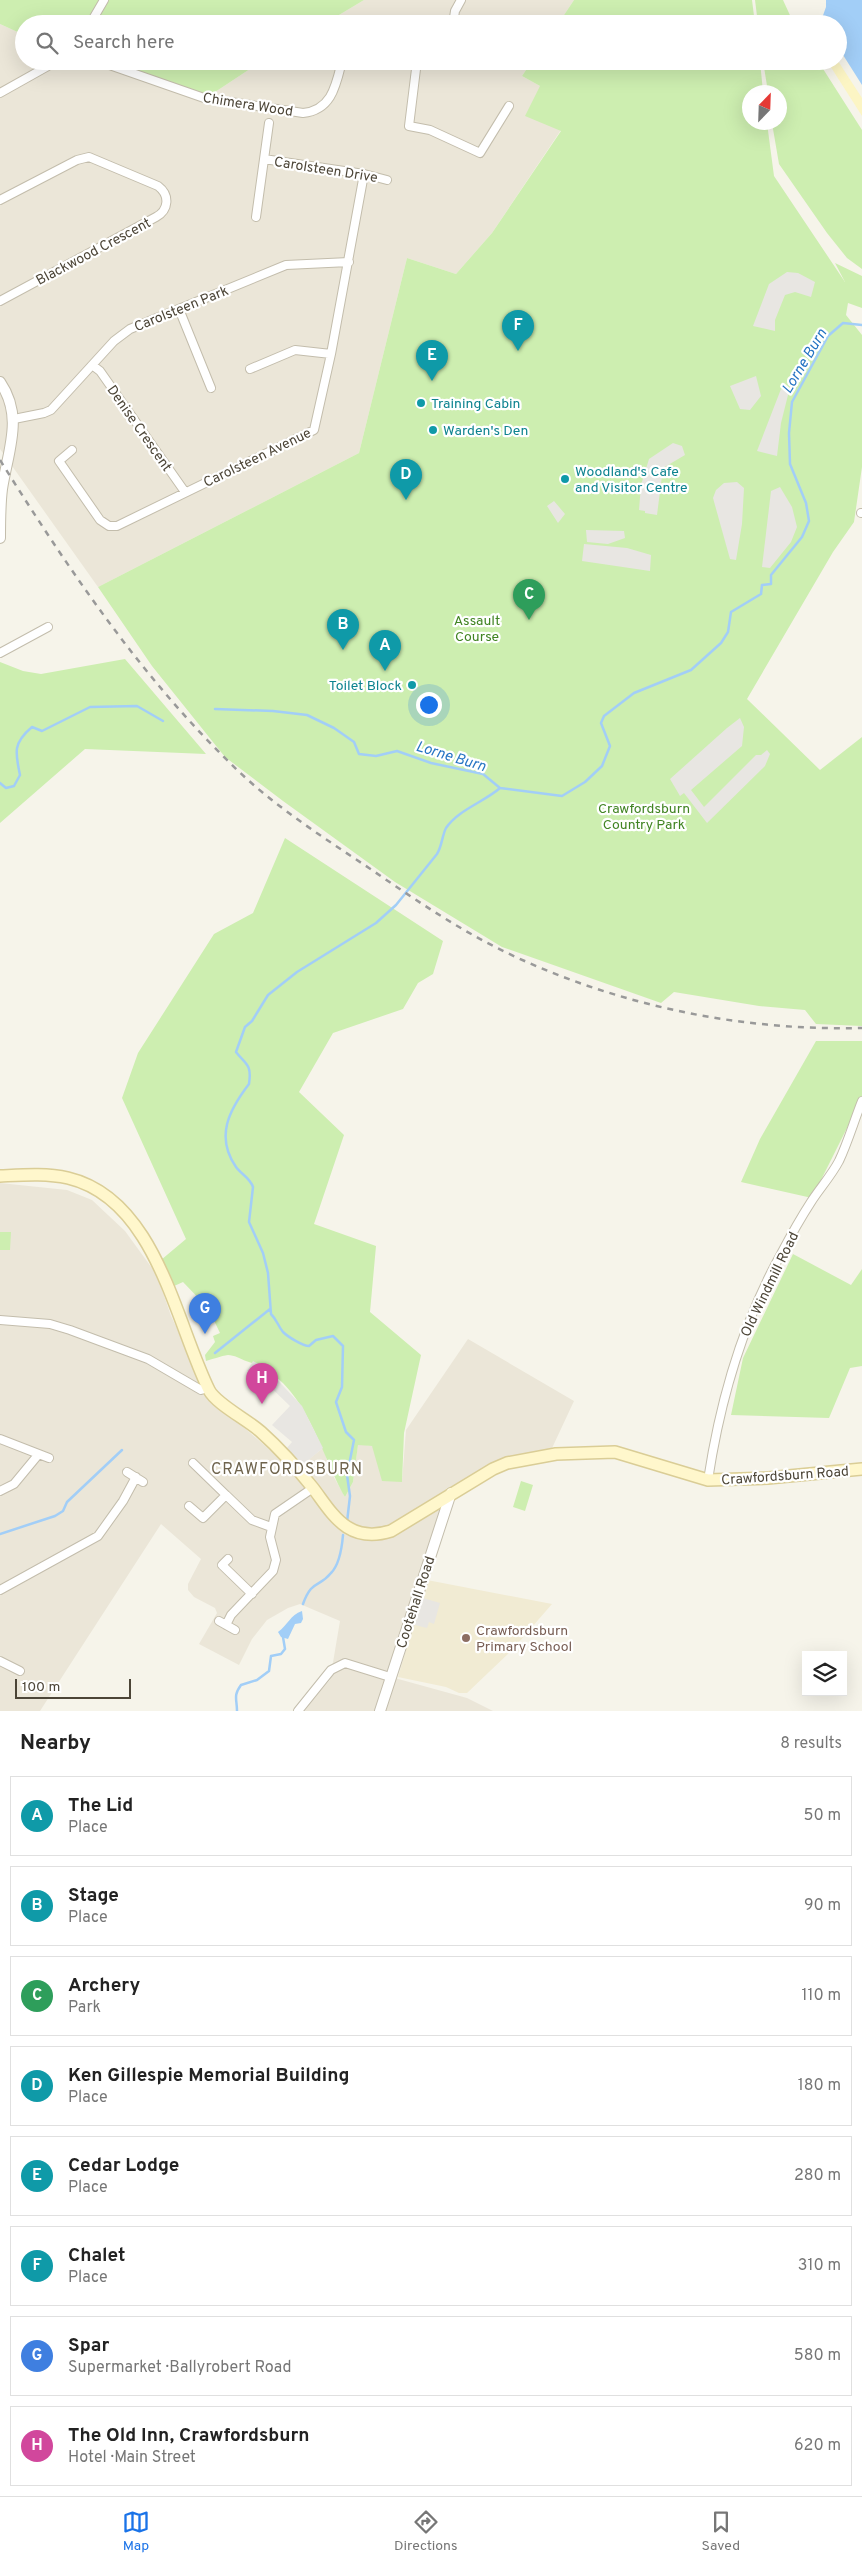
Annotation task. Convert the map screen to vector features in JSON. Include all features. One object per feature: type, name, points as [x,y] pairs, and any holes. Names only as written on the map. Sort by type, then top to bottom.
[{"type":"main road","points":[[0,1176],[67,1178],[100,1191],[120,1207],[134,1225],[159,1269],[208,1388]]},
{"type":"main road","name":"Crawfordsburn Road","points":[[208,1388],[213,1396],[260,1431],[292,1462],[342,1524],[355,1531],[373,1535],[391,1531],[451,1493],[507,1463],[591,1451],[615,1452],[708,1480],[768,1478],[862,1469]]},
{"type":"street","points":[[95,15],[104,0]]},
{"type":"street","points":[[454,15],[461,0]]},
{"type":"street","points":[[0,93],[41,70]]},
{"type":"street","name":"Chimera Wood","points":[[124,70],[204,98],[303,113],[315,111],[330,99],[339,70]]},
{"type":"street","points":[[416,70],[408,126],[430,130],[480,153],[509,106]]},
{"type":"street","name":"Carolsteen Drive","points":[[256,217],[270,123]]},
{"type":"street","name":"Blackwood Crescent","points":[[0,200],[77,160],[89,157],[158,186],[164,191],[167,202],[162,214],[0,301]]},
{"type":"street","name":"Carolsteen Drive","points":[[264,159],[364,174],[387,180]]},
{"type":"street","name":"Carolsteen Avenue","points":[[72,450],[59,461],[106,524],[121,525],[314,430],[349,262],[364,174]]},
{"type":"street","name":"Carolsteen Park","points":[[14,419],[51,410],[123,332],[286,264],[349,262]]},
{"type":"street","points":[[179,309],[211,388]]},
{"type":"street","points":[[250,369],[295,350],[331,354]]},
{"type":"street","name":"Denise Crescent","points":[[92,365],[100,371],[185,492]]},
{"type":"street","points":[[0,382],[10,399],[14,419],[14,437],[1,490],[0,538]]},
{"type":"street","points":[[0,653],[48,627]]},
{"type":"street","name":"Old Windmill Road","points":[[708,1480],[711,1452],[723,1400],[738,1349],[754,1308],[780,1255],[811,1202],[839,1160],[862,1101]]},
{"type":"street","points":[[0,1320],[50,1324],[70,1330],[148,1359],[201,1390],[208,1388]]},
{"type":"street","points":[[0,1439],[49,1458]]},
{"type":"street","points":[[0,1491],[14,1484],[38,1455]]},
{"type":"street","points":[[193,1463],[252,1520],[271,1526]]},
{"type":"street","points":[[127,1472],[143,1482]]},
{"type":"street","points":[[0,1590],[98,1536],[123,1501],[136,1477]]},
{"type":"street","points":[[235,1630],[223,1623],[273,1571],[276,1560],[270,1537],[271,1526],[276,1514],[282,1508],[303,1497],[313,1488]]},
{"type":"street","name":"Cootehall Road","points":[[380,1711],[451,1493]]},
{"type":"street","points":[[189,1506],[205,1521],[226,1495]]},
{"type":"street","points":[[228,1559],[219,1568],[252,1594]]},
{"type":"street","points":[[0,1661],[20,1671]]},
{"type":"street","points":[[298,1711],[331,1670],[345,1663],[390,1677]]},
{"type":"shaded area","points":[[364,0],[574,0],[564,15],[339,15]]},
{"type":"shaded area","points":[[0,24],[15,31],[15,70],[133,70],[209,96],[248,70],[526,70],[522,76],[540,86],[561,130],[492,233],[456,274],[407,258],[359,453],[98,587],[0,449]]},
{"type":"shaded area","points":[[787,272],[798,273],[815,282],[811,297],[795,292],[785,295],[775,320],[775,331],[753,326],[769,284]]},
{"type":"shaded area","points":[[756,376],[761,396],[750,410],[740,409],[730,386]]},
{"type":"shaded area","points":[[781,389],[789,391],[781,423],[777,456],[757,451]]},
{"type":"shaded area","points":[[673,443],[682,446],[685,455],[663,468],[657,515],[645,513],[645,511],[639,510],[641,485],[649,459]]},
{"type":"shaded area","points":[[737,482],[744,488],[742,524],[736,560],[730,559],[713,498],[716,490],[724,483]]},
{"type":"shaded area","points":[[780,487],[792,507],[797,527],[791,542],[770,568],[762,567],[771,491]]},
{"type":"shaded area","points":[[554,501],[565,514],[558,523],[547,506]]},
{"type":"shaded area","points":[[586,530],[624,531],[625,538],[608,544],[587,542]]},
{"type":"shaded area","points":[[584,544],[627,548],[651,555],[650,571],[582,561]]},
{"type":"shaded area","points":[[740,718],[744,727],[742,746],[691,790],[704,807],[756,755],[761,755],[767,750],[770,754],[765,766],[707,823],[684,793],[680,796],[670,779]]},
{"type":"shaded area","points":[[0,1183],[67,1190],[92,1200],[125,1231],[157,1275],[171,1316],[210,1398],[294,1471],[323,1448],[331,1472],[345,1497],[353,1482],[358,1444],[372,1446],[402,1482],[406,1430],[468,1339],[574,1401],[546,1461],[497,1471],[448,1502],[391,1677],[467,1698],[493,1711],[302,1711],[330,1680],[340,1621],[300,1604],[288,1608],[267,1620],[252,1639],[239,1665],[199,1644],[217,1613],[215,1608],[194,1597],[188,1590],[188,1584],[201,1559],[161,1524],[40,1711],[0,1711]]},
{"type":"shaded area","points":[[253,1361],[267,1369],[302,1406],[323,1448],[301,1466],[286,1449],[292,1442],[272,1425],[290,1406],[263,1380],[247,1371]]},
{"type":"shaded area","name":"Crawfordsburn Primary School","points":[[427,1580],[552,1604],[512,1650],[467,1693],[459,1693],[446,1687],[398,1677]]},
{"type":"shaded area","points":[[423,1598],[440,1603],[434,1624],[429,1622],[427,1628],[415,1625]]},
{"type":"green space","points":[[0,0],[364,0],[339,15],[15,15],[15,31],[0,24]]},
{"type":"green space","points":[[574,0],[752,0],[754,15],[564,15]]},
{"type":"green space","points":[[755,0],[783,0],[790,15],[757,15]]},
{"type":"green space","points":[[133,70],[248,70],[209,96]]},
{"type":"green space","points":[[526,70],[761,70],[762,85],[742,85],[742,130],[768,130],[774,176],[845,282],[835,263],[862,276],[862,308],[848,303],[846,315],[862,335],[862,467],[854,522],[833,552],[747,699],[820,770],[862,737],[862,1026],[816,1024],[805,1010],[759,1006],[674,992],[661,1003],[502,947],[395,882],[225,757],[152,666],[98,587],[359,453],[407,258],[456,274],[492,233],[561,131],[525,116],[540,86],[522,76]]},
{"type":"green space","points":[[764,70],[824,70],[862,130],[862,269],[847,258],[827,233],[779,164],[773,130],[787,130],[787,85],[767,85]]},
{"type":"green space","points":[[125,659],[206,754],[85,749],[0,823],[0,662],[23,671],[41,674]]},
{"type":"green space","points":[[285,838],[443,941],[433,974],[418,983],[403,1009],[333,1033],[299,1092],[344,1135],[314,1224],[376,1246],[370,1312],[421,1355],[404,1433],[402,1482],[382,1481],[372,1446],[358,1445],[353,1482],[345,1497],[308,1417],[283,1383],[266,1370],[233,1356],[225,1355],[206,1361],[205,1355],[215,1342],[213,1336],[220,1333],[208,1308],[183,1282],[172,1287],[161,1260],[186,1239],[122,1098],[138,1053],[214,934],[253,913]]},
{"type":"green space","points":[[816,1041],[862,1041],[862,1098],[812,1198],[741,1182],[760,1139]]},
{"type":"green space","points":[[0,1232],[11,1232],[10,1250],[0,1250]]},
{"type":"green space","points":[[793,1254],[851,1285],[862,1269],[862,1366],[850,1368],[829,1418],[731,1415],[743,1358]]},
{"type":"green space","points":[[521,1481],[533,1485],[525,1511],[513,1507]]},
{"type":"sand","points":[[833,70],[844,70],[862,98],[862,116]]},
{"type":"water","points":[[826,0],[862,0],[862,85],[847,61],[847,15],[823,15]]},
{"type":"water","points":[[302,1611],[303,1619],[301,1623],[295,1624],[288,1639],[281,1637],[278,1632],[295,1615]]},
{"type":"waterway","name":"Lorne Burn","points":[[215,709],[273,711],[307,715],[334,728],[354,742],[359,754],[376,756],[397,751],[431,763],[483,774],[500,788],[562,796],[585,782],[602,766],[610,746],[601,723],[604,716],[634,693],[691,670],[721,643],[728,632],[731,612],[761,594],[762,585],[771,584],[771,575],[802,537],[809,521],[806,503],[790,464],[789,433],[792,402],[828,336],[843,323],[862,325]]},
{"type":"waterway","name":"Lorne Burn","points":[[0,783],[6,788],[14,786],[20,775],[17,748],[21,738],[32,727],[42,731],[90,707],[137,706],[163,721]]},
{"type":"waterway","points":[[347,1522],[350,1496],[347,1475],[354,1440],[346,1432],[336,1402],[342,1387],[343,1346],[333,1336],[316,1340],[309,1346],[303,1345],[283,1332],[271,1314],[268,1273],[263,1253],[249,1222],[253,1187],[250,1181],[236,1167],[226,1145],[227,1124],[236,1104],[249,1084],[250,1077],[247,1065],[236,1052],[245,1027],[252,1021],[268,995],[297,972],[376,923],[396,905],[437,854],[446,828],[451,822],[464,811],[500,788]]},
{"type":"waterway","points":[[215,1353],[270,1309]]},
{"type":"waterway","points":[[0,1534],[55,1516],[63,1511],[67,1502],[122,1450]]},
{"type":"waterway","points":[[303,1604],[309,1591],[327,1578],[337,1565],[343,1535]]},
{"type":"waterway","points":[[237,1711],[236,1698],[241,1685],[257,1680],[269,1671],[271,1656],[281,1654],[285,1649],[283,1637]]},
{"type":"railway","points":[[0,460],[51,540],[106,618],[165,693],[197,729],[230,763],[279,806],[423,905],[498,949],[600,990],[686,1012],[730,1020],[818,1028],[862,1028]]},
{"type":"place","name":"Chalet","points":[[518,351]]},
{"type":"place","name":"Cedar Lodge","points":[[432,381]]},
{"type":"place","name":"Training Cabin","points":[[421,403]]},
{"type":"place","name":"Warden's Den","points":[[433,430]]},
{"type":"place","name":"Woodland's Cafe and Visitor Centre","points":[[565,479]]},
{"type":"place","name":"Ken Gillespie Memorial Building","points":[[406,500]]},
{"type":"place","name":"Archery","points":[[529,620]]},
{"type":"place","name":"Stage","points":[[343,650]]},
{"type":"place","name":"The Lid","points":[[385,671]]},
{"type":"place","name":"Toilet Block","points":[[412,685]]},
{"type":"place","name":"Spar","points":[[205,1334]]},
{"type":"place","name":"The Old Inn, Crawfordsburn","points":[[262,1404]]},
{"type":"place","name":"Crawfordsburn Primary School","points":[[466,1638]]},
{"type":"district","name":"CRAWFORDSBURN","points":[[287,1468]]},
{"type":"park label","name":"Assault Course","points":[[477,628]]},
{"type":"park label","name":"Crawfordsburn Country Park","points":[[644,816]]}]
